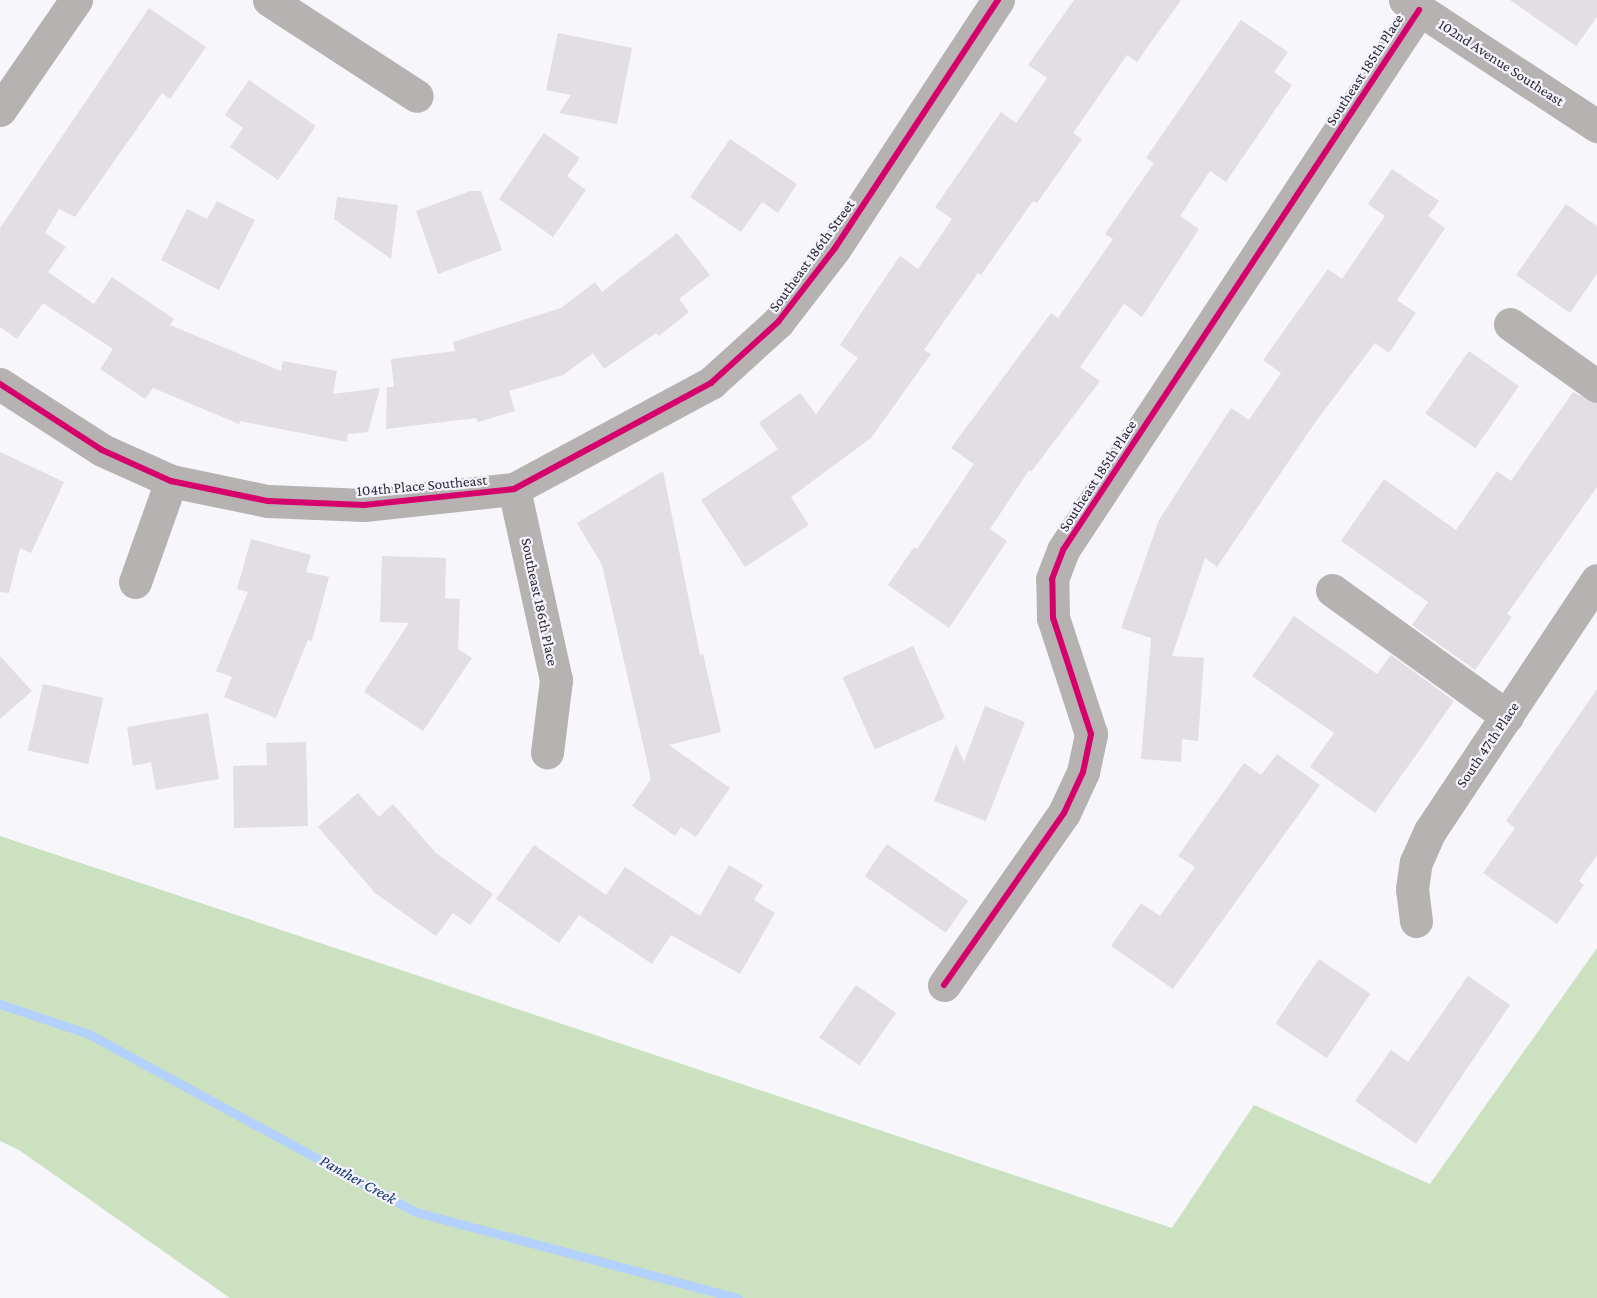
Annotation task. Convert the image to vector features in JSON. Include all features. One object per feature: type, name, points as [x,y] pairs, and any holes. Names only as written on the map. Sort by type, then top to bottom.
[{"type":"street","points":[[0,110],[76,0]]},
{"type":"street","points":[[269,0],[417,96]]},
{"type":"street","name":"Southeast 186th Street","points":[[514,489],[711,383],[778,322],[836,248],[998,0]]},
{"type":"street","name":"102nd Avenue Southeast","points":[[1412,5],[1597,126]]},
{"type":"street","name":"Southeast 185th Place","points":[[944,985],[1064,813],[1083,772],[1091,734],[1053,618],[1052,579],[1063,550],[1412,5]]},
{"type":"street","points":[[1510,324],[1597,386]]},
{"type":"street","name":"104th Place Southeast","points":[[0,384],[102,450],[171,481],[268,501],[364,505],[514,489]]},
{"type":"street","points":[[135,582],[171,481]]},
{"type":"street","name":"Southeast 186th Place","points":[[514,489],[556,680],[547,752]]},
{"type":"street","name":"South 47th Place","points":[[1416,921],[1412,889],[1416,862],[1430,831],[1597,580]]},
{"type":"street","points":[[1332,590],[1507,716]]},
{"type":"green space","points":[[0,836],[1172,1228],[1254,1105],[1430,1184],[1597,948],[1597,1298],[230,1298],[19,1150],[0,1141]]},
{"type":"building","points":[[1074,0],[1181,0],[1137,62],[1127,55],[1073,133],[1082,139],[1037,203],[1033,201],[981,275],[978,273],[924,350],[931,354],[871,438],[791,497],[809,525],[745,567],[701,500],[778,449],[759,423],[800,393],[816,414],[858,358],[840,345],[900,256],[918,269],[952,219],[935,207],[1001,112],[1016,123],[1047,78],[1028,65]]},
{"type":"building","points":[[1510,0],[1597,0],[1597,17],[1576,46]]},
{"type":"building","points":[[149,8],[206,47],[170,99],[162,93],[75,217],[59,209],[45,233],[66,247],[48,272],[94,304],[112,277],[174,319],[170,325],[281,371],[283,361],[337,371],[333,394],[380,388],[368,432],[348,434],[347,442],[240,421],[239,424],[153,388],[145,399],[100,369],[113,349],[43,303],[17,339],[0,327],[0,228]]},
{"type":"building","points":[[1241,20],[1288,52],[1274,72],[1292,85],[1226,182],[1210,171],[1180,216],[1199,229],[1142,317],[1124,304],[1080,367],[1100,381],[1031,472],[1029,470],[990,529],[1007,541],[949,628],[888,585],[914,547],[917,549],[974,464],[951,448],[1051,313],[1058,318],[1113,239],[1105,234],[1154,163],[1146,158]]},
{"type":"building","points":[[558,33],[632,48],[617,124],[559,113],[571,95],[546,90]]},
{"type":"building","points":[[249,80],[316,126],[278,180],[230,147],[243,128],[225,115]]},
{"type":"building","points":[[544,133],[580,158],[567,176],[586,190],[553,237],[499,199]]},
{"type":"building","points":[[730,139],[797,184],[778,213],[762,202],[741,232],[690,197]]},
{"type":"building","points":[[1392,169],[1439,201],[1428,216],[1445,228],[1397,300],[1416,313],[1389,353],[1375,343],[1314,424],[1217,567],[1205,558],[1172,656],[1204,658],[1198,741],[1182,739],[1181,762],[1141,759],[1151,638],[1121,628],[1159,520],[1231,408],[1249,420],[1281,373],[1263,360],[1328,269],[1342,279],[1385,216],[1368,204]]},
{"type":"building","points":[[470,191],[481,191],[502,250],[438,274],[416,211]]},
{"type":"building","points":[[337,197],[398,205],[391,259],[334,219]]},
{"type":"building","points":[[217,201],[255,220],[219,290],[161,260],[187,209],[207,219]]},
{"type":"building","points":[[1566,204],[1597,226],[1597,274],[1570,313],[1516,275]]},
{"type":"building","points":[[677,233],[710,275],[679,299],[689,312],[659,336],[656,333],[604,369],[593,353],[563,375],[509,391],[515,411],[478,422],[476,418],[386,429],[387,387],[394,387],[391,359],[455,351],[453,342],[561,308],[595,282],[602,292]]},
{"type":"building","points":[[1469,351],[1519,386],[1475,448],[1425,413]]},
{"type":"building","points":[[1573,392],[1597,404],[1597,487],[1507,614],[1512,617],[1475,670],[1412,625],[1428,602],[1341,541],[1384,479],[1456,530],[1497,471],[1511,481]]},
{"type":"building","points":[[0,452],[64,482],[31,553],[20,548],[9,593],[0,592]]},
{"type":"building","points":[[663,471],[700,655],[703,654],[721,732],[669,745],[730,788],[696,837],[681,827],[675,836],[632,806],[651,779],[602,565],[577,523]]},
{"type":"building","points":[[251,539],[311,555],[306,572],[329,577],[312,641],[308,640],[276,718],[224,697],[232,677],[216,671],[248,592],[237,589]]},
{"type":"building","points":[[382,556],[446,558],[445,598],[460,599],[458,649],[472,658],[423,731],[364,692],[409,623],[380,622]]},
{"type":"building","points":[[1294,616],[1377,674],[1391,655],[1454,701],[1375,813],[1310,767],[1334,733],[1252,676]]},
{"type":"building","points":[[913,646],[945,718],[875,749],[843,677]]},
{"type":"building","points":[[0,656],[32,691],[0,719]]},
{"type":"building","points":[[43,684],[103,698],[88,764],[28,750]]},
{"type":"building","points":[[1597,689],[1597,855],[1579,881],[1584,885],[1557,924],[1483,873],[1515,828],[1506,821]]},
{"type":"building","points":[[985,706],[1025,722],[986,821],[934,801],[956,744],[964,762]]},
{"type":"building","points":[[208,713],[219,779],[156,790],[151,762],[133,766],[127,727]]},
{"type":"building","points":[[306,742],[308,826],[234,828],[233,766],[267,765],[266,743]]},
{"type":"building","points":[[1277,754],[1320,785],[1173,989],[1111,946],[1141,903],[1160,916],[1195,867],[1178,856],[1244,763],[1261,775]]},
{"type":"building","points":[[358,793],[379,817],[393,804],[436,853],[493,894],[470,925],[453,913],[436,936],[375,893],[318,827]]},
{"type":"building","points":[[887,844],[968,901],[946,933],[865,876]]},
{"type":"building","points":[[534,845],[606,895],[625,867],[700,916],[729,865],[763,885],[754,900],[775,913],[740,974],[671,935],[652,964],[579,915],[559,943],[496,899]]},
{"type":"building","points":[[1319,959],[1370,994],[1327,1058],[1275,1024]]},
{"type":"building","points":[[1468,976],[1510,1005],[1416,1144],[1355,1101],[1391,1050],[1408,1062]]},
{"type":"building","points":[[856,985],[896,1013],[859,1066],[819,1037]]},
{"type":"waterway","name":"Panther Creek","points":[[0,1004],[89,1034],[416,1212],[738,1298]]},
{"type":"cycle path","points":[[0,384],[102,450],[171,481],[268,501],[364,505],[514,489],[711,383],[778,322],[835,248],[998,0]]},
{"type":"cycle path","points":[[944,985],[1064,813],[1083,772],[1091,734],[1053,618],[1052,579],[1063,550],[1419,10]]}]
